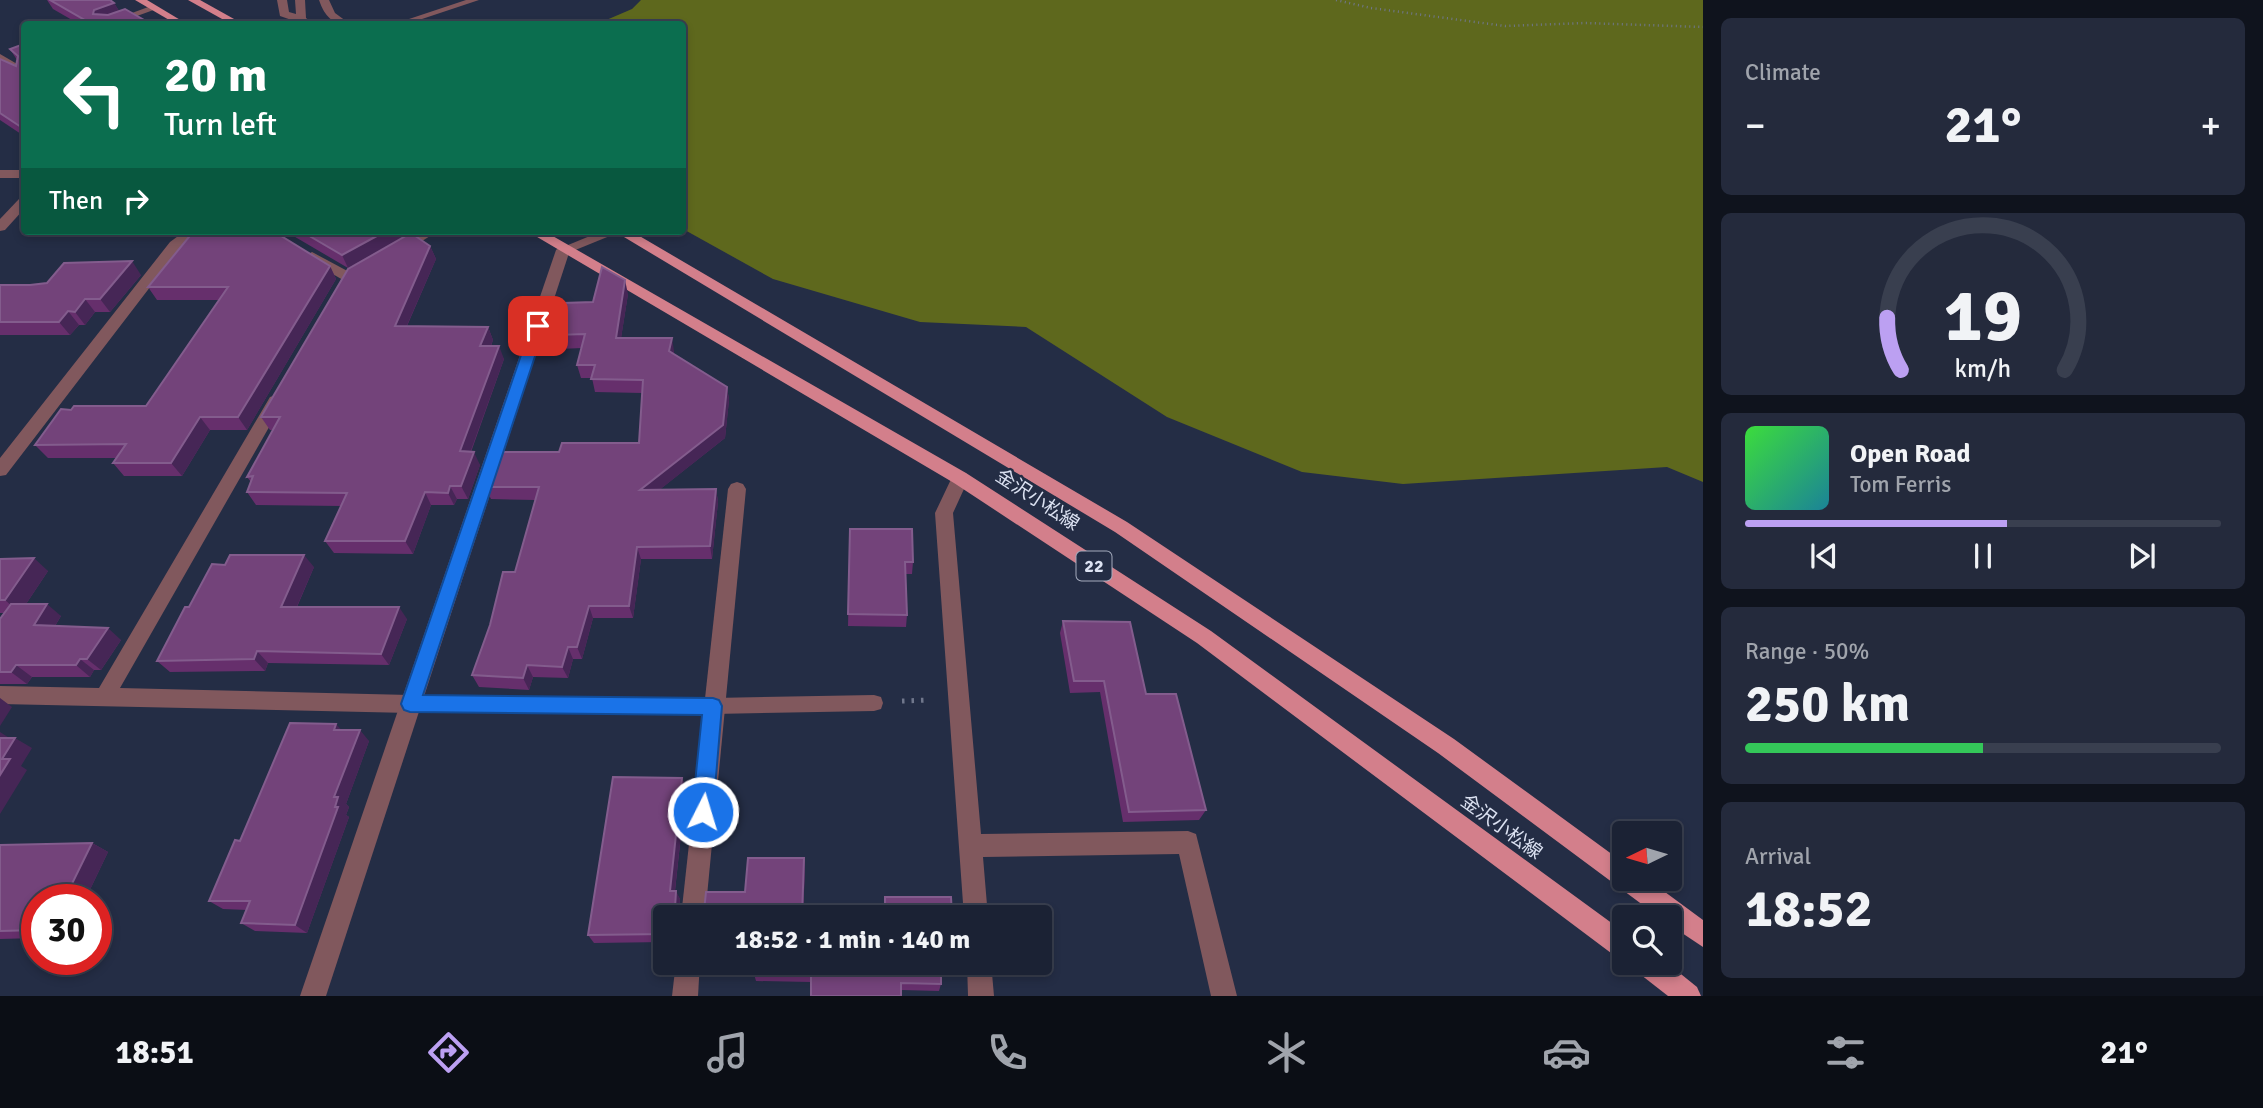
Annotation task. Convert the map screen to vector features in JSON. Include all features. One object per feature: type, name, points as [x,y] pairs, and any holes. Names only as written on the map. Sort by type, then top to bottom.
[{"type":"main road","points":[[140,0],[177,21]]},
{"type":"main road","points":[[192,0],[232,21]]},
{"type":"main road","name":"金沢小松線","points":[[540,235],[960,478],[1204,637],[1612,938]]},
{"type":"main road","name":"金沢小松線","points":[[628,235],[1121,527],[1446,746],[1612,868]]},
{"type":"main road","name":"金沢小松線","points":[[1643,891],[1703,935]]},
{"type":"main road","points":[[1661,975],[1688,996]]},
{"type":"street","points":[[282,0],[284,14],[302,21]]},
{"type":"street","points":[[300,0],[305,21]]},
{"type":"street","points":[[324,0],[336,21]]},
{"type":"street","points":[[116,21],[154,8]]},
{"type":"street","points":[[5,59],[21,71]]},
{"type":"street","points":[[0,174],[21,174]]},
{"type":"street","points":[[0,227],[21,205]]},
{"type":"street","points":[[0,470],[175,245],[189,235]]},
{"type":"street","points":[[384,257],[424,235]]},
{"type":"street","points":[[313,996],[563,250],[604,235]]},
{"type":"street","points":[[303,251],[350,279]]},
{"type":"street","points":[[105,696],[286,385]]},
{"type":"street","points":[[960,478],[944,513],[975,905]]},
{"type":"street","points":[[693,905],[737,489]]},
{"type":"street","points":[[0,695],[410,704]]},
{"type":"street","points":[[972,846],[1188,842],[1224,996]]},
{"type":"street","points":[[685,996],[687,975]]},
{"type":"street","points":[[980,975],[981,996]]},
{"type":"lane","points":[[408,21],[475,0]]},
{"type":"lane","points":[[410,704],[713,706],[874,703]]},
{"type":"path","points":[[1336,0],[1371,8],[1505,26],[1585,23],[1703,27]]},
{"type":"path","points":[[874,703],[957,698]]},
{"type":"green space","points":[[641,0],[1703,0],[1703,482],[1667,467],[1403,484],[1302,472],[1167,417],[1026,327],[920,322],[773,279],[686,231],[686,21],[604,21],[632,9]]},
{"type":"building","points":[[50,0],[110,0],[114,3],[94,10],[93,14],[108,15],[125,9],[146,21],[86,21]]},
{"type":"building","points":[[21,45],[21,127],[0,113],[0,59],[16,66],[18,56],[10,49]]},
{"type":"building","points":[[191,235],[280,235],[330,266],[238,417],[200,417],[171,463],[113,463],[126,444],[35,445],[61,409],[71,410],[74,406],[146,406],[228,287],[148,287]]},
{"type":"building","points":[[308,235],[379,235],[342,255]]},
{"type":"building","points":[[408,235],[414,235],[430,246],[395,326],[488,327],[480,346],[499,346],[460,451],[474,452],[461,486],[450,486],[448,493],[425,492],[405,541],[325,541],[347,493],[247,492],[253,476],[247,477],[280,417],[261,417],[348,269]]},
{"type":"building","points":[[132,261],[100,299],[85,299],[75,312],[68,311],[59,322],[0,322],[0,285],[47,283],[64,263]]},
{"type":"building","points":[[602,267],[625,280],[616,338],[672,338],[669,351],[727,387],[723,425],[640,490],[716,489],[710,546],[637,547],[629,606],[589,606],[577,647],[568,647],[562,667],[527,665],[523,678],[472,675],[490,625],[503,572],[515,572],[539,487],[485,487],[497,452],[559,452],[562,443],[639,443],[643,380],[591,379],[595,365],[577,365],[585,334],[556,335],[563,303],[593,302]]},
{"type":"building","points":[[850,529],[912,529],[913,562],[905,562],[907,615],[848,614]]},
{"type":"building","points":[[230,555],[304,555],[281,607],[399,607],[381,654],[257,651],[254,659],[157,661],[185,607],[189,607],[212,564],[225,565]]},
{"type":"building","points":[[34,558],[5,600],[0,600],[0,559]]},
{"type":"building","points":[[11,604],[47,604],[34,625],[108,628],[87,659],[80,659],[76,665],[16,665],[11,672],[0,672],[0,619]]},
{"type":"building","points":[[1063,621],[1130,622],[1146,694],[1176,694],[1206,810],[1129,812],[1104,681],[1074,681]]},
{"type":"building","points":[[290,723],[336,724],[334,730],[360,730],[334,797],[338,797],[335,807],[338,807],[295,925],[241,923],[250,901],[209,901],[235,840],[240,841]]},
{"type":"building","points":[[0,738],[15,738],[2,759],[10,759],[0,775]]},
{"type":"building","points":[[613,777],[682,778],[670,891],[676,891],[675,905],[653,905],[653,934],[588,935]]},
{"type":"building","points":[[92,843],[72,884],[21,884],[21,930],[0,931],[0,845]]},
{"type":"building","points":[[748,858],[804,858],[802,905],[705,905],[706,892],[745,892]]},
{"type":"building","points":[[885,897],[951,897],[951,905],[885,905]]},
{"type":"building","points":[[811,975],[941,975],[941,984],[901,983],[901,996],[811,996]]},
{"type":"route","points":[[538,326],[410,704],[713,706],[703,812]]}]
